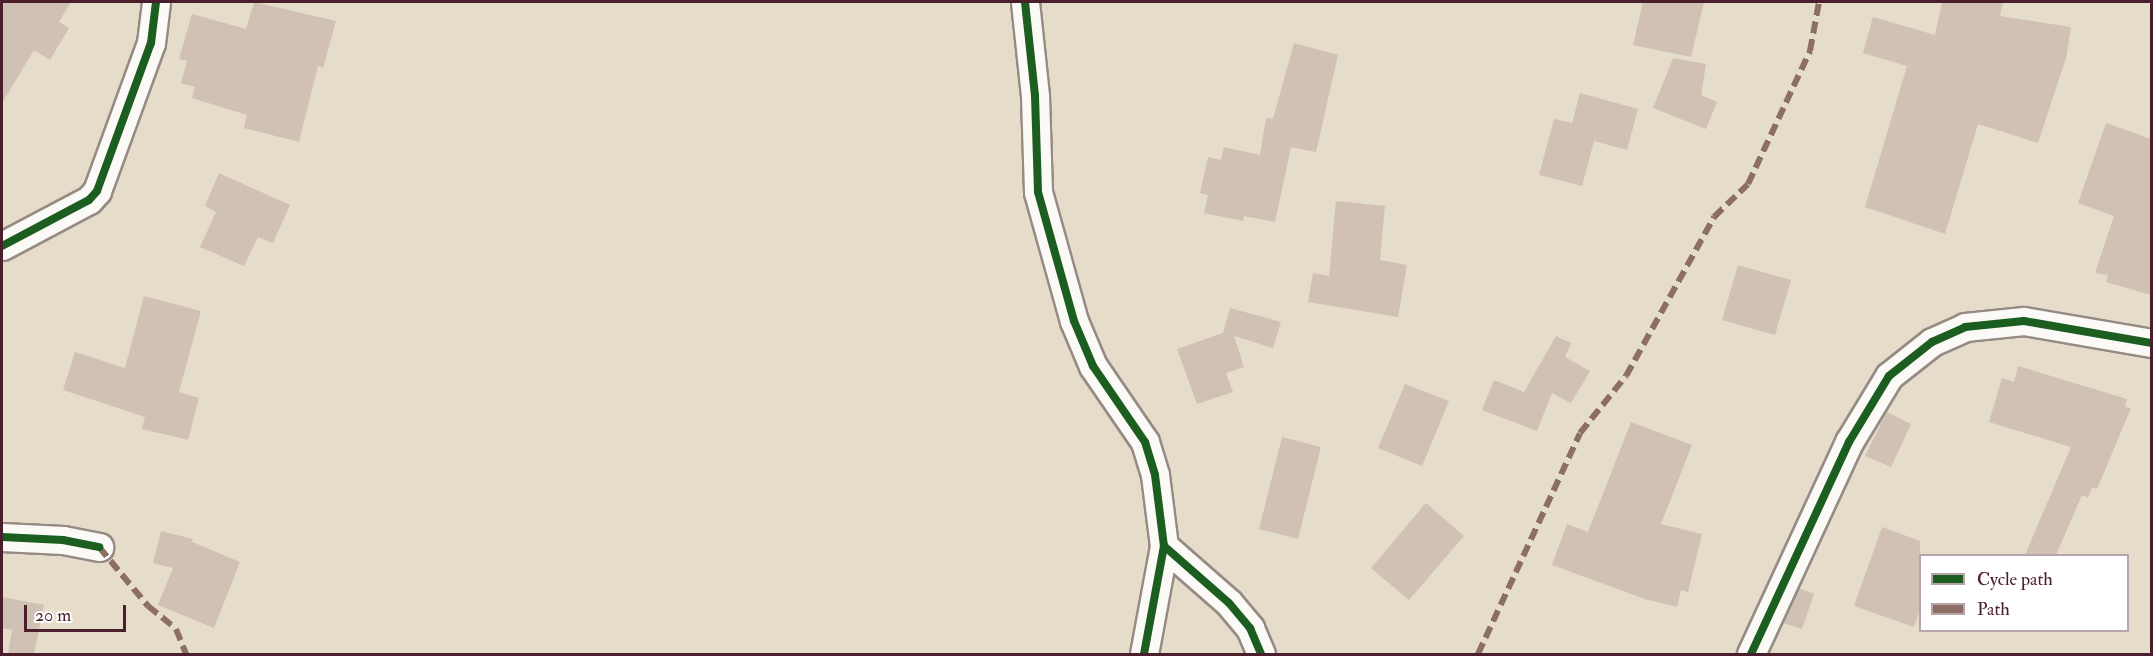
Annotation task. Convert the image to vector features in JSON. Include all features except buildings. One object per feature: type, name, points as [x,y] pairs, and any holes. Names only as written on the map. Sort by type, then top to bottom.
[{"type":"street","points":[[2,246],[88,200],[97,190],[151,43],[156,2]]},
{"type":"street","points":[[1025,2],[1035,96],[1038,192],[1053,253],[1093,366],[1145,441],[1155,475],[1164,546],[1144,654]]},
{"type":"street","points":[[1751,654],[1849,442],[1889,376],[1932,342],[1965,327],[2024,321],[2151,342]]},
{"type":"street","points":[[2,537],[63,540],[99,547]]},
{"type":"street","points":[[1164,546],[1229,603],[1250,628],[1261,654]]},
{"type":"marked path","points":[[1478,654],[1580,433],[1626,376],[1714,217],[1748,184],[1810,51],[1819,2]]},
{"type":"marked path","points":[[99,547],[148,606],[176,629],[186,654]]},
{"type":"cycle path","points":[[2,246],[89,200],[97,191],[151,43],[156,2]]},
{"type":"cycle path","points":[[1025,2],[1035,96],[1038,192],[1074,321],[1093,366],[1145,442],[1155,475],[1164,546],[1229,603],[1250,628],[1261,654]]},
{"type":"cycle path","points":[[1751,654],[1849,442],[1889,376],[1932,342],[1965,327],[2024,321],[2152,343]]},
{"type":"cycle path","points":[[2,537],[63,540],[99,547]]},
{"type":"cycle path","points":[[1144,654],[1164,546]]}]
